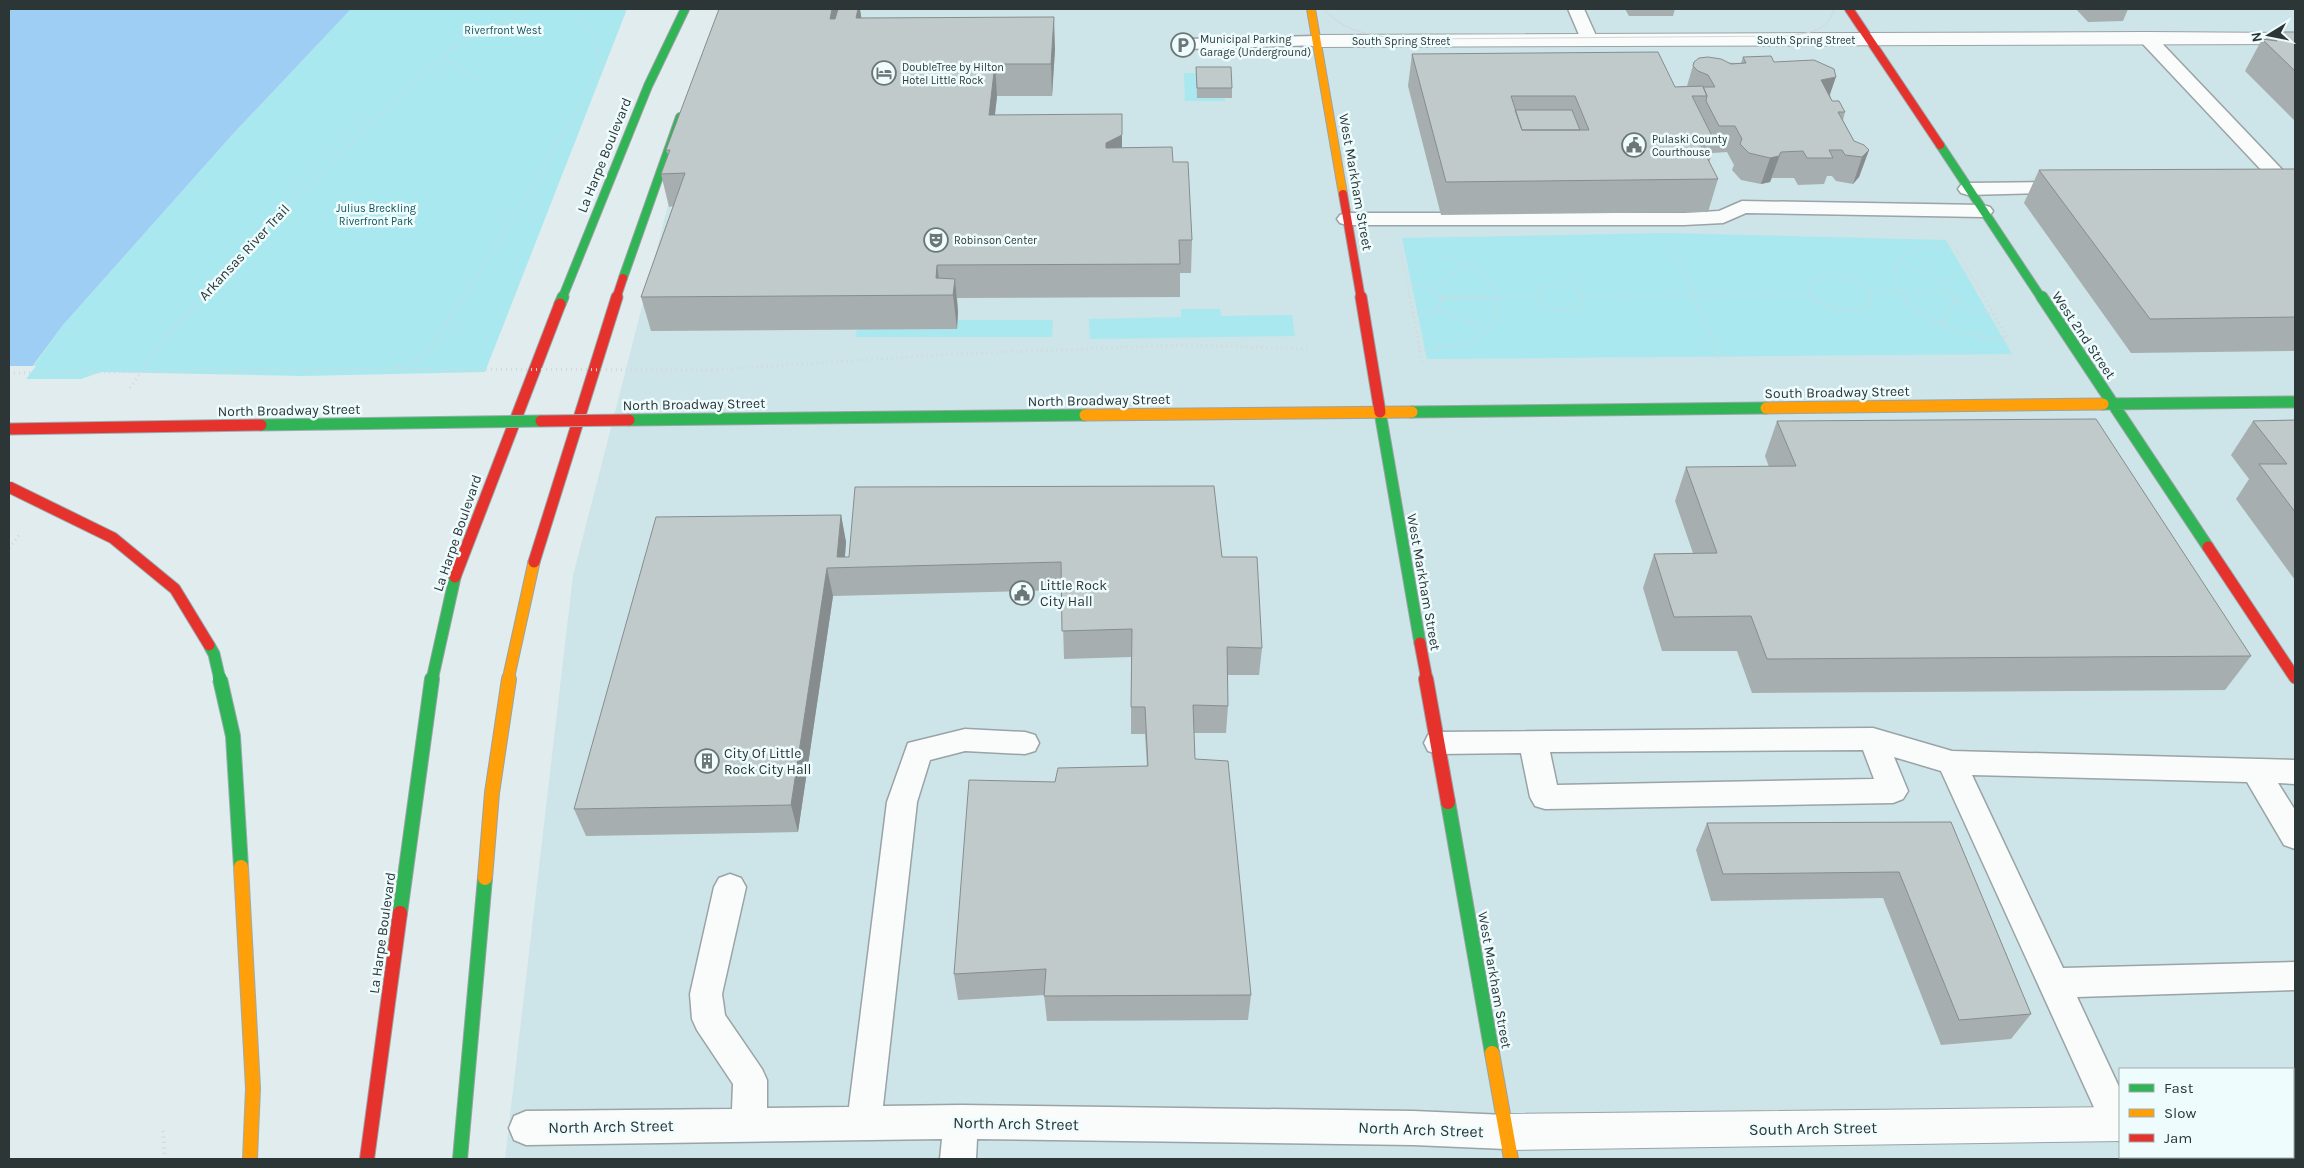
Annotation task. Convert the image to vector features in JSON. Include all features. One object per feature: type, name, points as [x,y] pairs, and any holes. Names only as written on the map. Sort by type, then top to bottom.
[{"type":"main road","name":"La Harpe Boulevard","points":[[367,1159],[432,681],[454,579],[531,375],[644,95],[685,9]]},
{"type":"main road","name":"West Markham Street","points":[[1311,9],[1379,411],[1508,1146]]},
{"type":"main road","name":"West 2nd Street","points":[[1849,9],[2295,678]]},
{"type":"main road","points":[[460,1159],[492,793],[506,691],[535,556],[644,214],[684,107]]},
{"type":"main road","name":"South Broadway Street","points":[[1379,411],[2295,402]]},
{"type":"main road","name":"North Broadway Street","points":[[9,429],[1379,411]]},
{"type":"main road","points":[[9,487],[113,538],[175,589],[214,654],[233,736],[252,1069],[250,1159]]},
{"type":"street","name":"South Spring Street","points":[[1316,41],[2295,39]]},
{"type":"street","name":"South Arch Street","points":[[1508,1146],[2119,1124]]},
{"type":"lane","points":[[1576,9],[1589,40]]},
{"type":"lane","points":[[2147,38],[2292,187]]},
{"type":"lane","points":[[1187,44],[1316,41]]},
{"type":"lane","points":[[2259,187],[2292,187]]},
{"type":"lane","points":[[1968,189],[2084,188]]},
{"type":"lane","points":[[1347,219],[1684,219],[1723,217],[1742,207],[1983,210]]},
{"type":"lane","points":[[1438,743],[1873,739],[1952,763],[2295,772]]},
{"type":"lane","points":[[1533,741],[1545,797],[1893,791],[1873,739]]},
{"type":"lane","points":[[864,1123],[902,802],[918,751],[965,740],[1025,743]]},
{"type":"lane","points":[[1952,763],[2119,1122]]},
{"type":"lane","points":[[2255,771],[2295,836]]},
{"type":"lane","points":[[730,887],[706,994],[709,1019],[750,1080],[749,1125]]},
{"type":"lane","points":[[2056,983],[2295,976]]},
{"type":"lane","points":[[958,1159],[961,1122]]},
{"type":"lane","name":"North Arch Street","points":[[526,1128],[961,1122],[1413,1128],[1508,1146]]},
{"type":"path","name":"Arkansas River Trail","points":[[129,389],[163,341],[254,240],[372,121],[452,48],[492,26],[530,9]]},
{"type":"path","points":[[393,369],[428,353],[545,167],[600,67],[596,34],[570,9]]},
{"type":"path","points":[[442,57],[481,81]]},
{"type":"path","points":[[1932,244],[1953,244],[2007,337],[1970,335],[1942,324],[1910,305],[1898,291],[1894,277],[1899,260],[1912,249],[1932,244]]},
{"type":"path","points":[[1674,250],[1722,360]]},
{"type":"path","points":[[1409,253],[1400,253],[1422,362]]},
{"type":"path","points":[[1419,350],[1446,348],[1469,342],[1487,329],[1498,312],[1499,297],[1491,284],[1467,265],[1443,255],[1435,254]]},
{"type":"path","points":[[1899,260],[1947,285]]},
{"type":"path","points":[[1431,290],[1467,265]]},
{"type":"path","points":[[1969,271],[1954,273],[1948,278],[1949,292],[1966,307],[1995,316]]},
{"type":"path","points":[[1536,298],[1538,289],[1556,283],[1572,286],[1583,295],[1809,294],[1822,305],[1851,312],[1867,307],[1871,297],[1868,291],[1854,280],[1843,277],[1823,276],[1810,282],[1809,294]]},
{"type":"path","points":[[1406,286],[1431,290],[1440,298],[1536,298],[1551,309],[1566,311],[1579,307],[1583,303],[1583,295]]},
{"type":"path","points":[[1868,291],[1949,292]]},
{"type":"path","points":[[1412,314],[1430,313],[1436,310],[1440,307],[1440,298]]},
{"type":"path","points":[[1942,324],[1956,300]]},
{"type":"path","points":[[1436,310],[1487,329]]},
{"type":"path","points":[[9,373],[393,369],[712,370],[955,354],[1185,345],[1308,349]]},
{"type":"path","points":[[9,548],[20,534]]},
{"type":"path","points":[[163,1132],[165,1159]]},
{"type":"shaded area","points":[[9,9],[351,9],[232,135],[63,325],[9,398]]},
{"type":"shaded area","points":[[751,9],[2295,9],[2295,1159],[505,1159],[573,576],[674,182]]},
{"type":"green space","name":"Julius Breckling Riverfront Park","points":[[351,9],[627,9],[485,372],[303,376],[101,372],[81,379],[24,379],[63,325],[232,135]]},
{"type":"green space","points":[[1184,73],[1224,73],[1196,76],[1197,98],[1225,98],[1225,101],[1185,101]]},
{"type":"green space","points":[[1666,233],[1946,240],[2012,354],[1427,359],[1402,238]]},
{"type":"green space","points":[[1181,309],[1220,309],[1221,316],[1292,315],[1295,336],[1090,339],[1089,319],[1181,317]]},
{"type":"green space","points":[[958,320],[1053,320],[1052,337],[855,337],[857,330]]},
{"type":"pier","points":[[9,366],[36,366],[9,401]]},
{"type":"building","points":[[719,9],[832,9],[830,19],[835,19],[838,9],[858,9],[856,18],[1054,17],[1051,64],[995,64],[989,115],[1122,114],[1122,135],[1106,143],[1106,148],[1172,147],[1173,162],[1188,162],[1192,240],[1179,240],[1180,264],[937,265],[936,278],[955,279],[953,295],[641,297],[685,173],[661,174],[670,150],[666,150]]},
{"type":"building","points":[[2269,32],[2295,32],[2295,71],[2262,39],[2277,41]]},
{"type":"building","name":"Pulaski County Courthouse","points":[[1658,52],[1675,87],[1703,86],[1707,96],[1692,96],[1715,142],[1699,142],[1718,179],[1446,182],[1412,54]],"holes":[[[1511,96],[1575,96],[1589,130],[1522,130]]]},
{"type":"building","points":[[1771,56],[1774,62],[1814,60],[1834,69],[1836,77],[1821,80],[1832,101],[1839,101],[1845,112],[1838,112],[1854,141],[1864,145],[1869,150],[1862,157],[1845,155],[1842,150],[1829,150],[1833,158],[1807,158],[1803,151],[1781,152],[1779,156],[1770,158],[1749,153],[1740,144],[1742,139],[1735,126],[1719,126],[1706,101],[1707,96],[1703,87],[1715,87],[1708,75],[1698,71],[1693,66],[1694,62],[1699,58],[1708,57],[1721,59],[1731,64],[1746,63],[1743,57]]},
{"type":"building","points":[[1196,67],[1231,67],[1232,88],[1197,88]]},
{"type":"building","points":[[1515,110],[1572,110],[1580,130],[1522,130]]},
{"type":"building","points":[[2295,169],[2295,317],[2150,319],[2039,170]]},
{"type":"building","points":[[2096,419],[2251,656],[1767,659],[1751,616],[1674,617],[1654,554],[1717,553],[1686,467],[1796,466],[1777,421]]},
{"type":"building","points":[[2295,420],[2295,512],[2259,464],[2287,464],[2253,421]]},
{"type":"building","name":"City Of Little Rock City Hall","points":[[1214,486],[1222,557],[1257,557],[1262,648],[1227,647],[1228,706],[1193,705],[1195,759],[1228,761],[1251,995],[1044,996],[1046,969],[954,974],[969,780],[1055,782],[1058,768],[1148,766],[1145,707],[1131,707],[1132,629],[1062,631],[1061,562],[827,568],[791,805],[574,809],[656,517],[841,515],[837,557],[849,557],[855,487]]},
{"type":"building","points":[[1951,822],[2031,1014],[1959,1020],[1899,872],[1723,874],[1707,823]]},
{"type":"tram line","points":[[1324,9],[1344,25],[1367,34],[1419,39],[1785,36],[1808,33],[1822,27],[1827,23],[1834,9]]},
{"type":"traffic: fast","points":[[560,304],[648,86],[685,9]]},
{"type":"traffic: fast","points":[[623,278],[644,214],[680,117]]},
{"type":"traffic: fast","points":[[1940,145],[2208,547]]},
{"type":"traffic: fast","points":[[2103,404],[2295,402]]},
{"type":"traffic: fast","points":[[1412,412],[1766,408]]},
{"type":"traffic: fast","points":[[1380,412],[1420,643]]},
{"type":"traffic: fast","points":[[629,420],[1085,415]]},
{"type":"traffic: fast","points":[[261,425],[541,421]]},
{"type":"traffic: fast","points":[[400,913],[433,672],[455,577]]},
{"type":"traffic: fast","points":[[209,645],[214,654],[233,736],[241,867]]},
{"type":"traffic: fast","points":[[1448,802],[1492,1053]]},
{"type":"traffic: fast","points":[[460,1159],[485,878]]},
{"type":"traffic: slow","points":[[1311,9],[1343,194]]},
{"type":"traffic: slow","points":[[1766,408],[2103,404]]},
{"type":"traffic: slow","points":[[1085,415],[1412,412]]},
{"type":"traffic: slow","points":[[485,878],[492,793],[506,691],[534,562]]},
{"type":"traffic: slow","points":[[241,867],[253,1088],[250,1159]]},
{"type":"traffic: slow","points":[[1492,1053],[1511,1159]]},
{"type":"traffic: jam","points":[[1849,9],[1940,145]]},
{"type":"traffic: jam","points":[[1343,194],[1380,412]]},
{"type":"traffic: jam","points":[[534,562],[623,278]]},
{"type":"traffic: jam","points":[[455,577],[560,304]]},
{"type":"traffic: jam","points":[[541,421],[629,420]]},
{"type":"traffic: jam","points":[[9,429],[261,425]]},
{"type":"traffic: jam","points":[[9,487],[113,538],[175,589],[209,645]]},
{"type":"traffic: jam","points":[[2208,547],[2295,678]]},
{"type":"traffic: jam","points":[[1420,643],[1448,802]]},
{"type":"traffic: jam","points":[[367,1159],[400,913]]},
{"type":"place","name":"Municipal Parking Garage (Underground)","points":[[1183,45]]},
{"type":"place","name":"DoubleTree by Hilton Hotel Little Rock","points":[[884,73]]},
{"type":"place","name":"Pulaski County Courthouse","points":[[1634,145]]},
{"type":"place","name":"Robinson Center","points":[[936,240]]},
{"type":"place","name":"Little Rock City Hall","points":[[1022,593]]},
{"type":"place","name":"City Of Little Rock City Hall","points":[[707,761]]},
{"type":"park label","name":"Riverfront West","points":[[503,30]]}]
